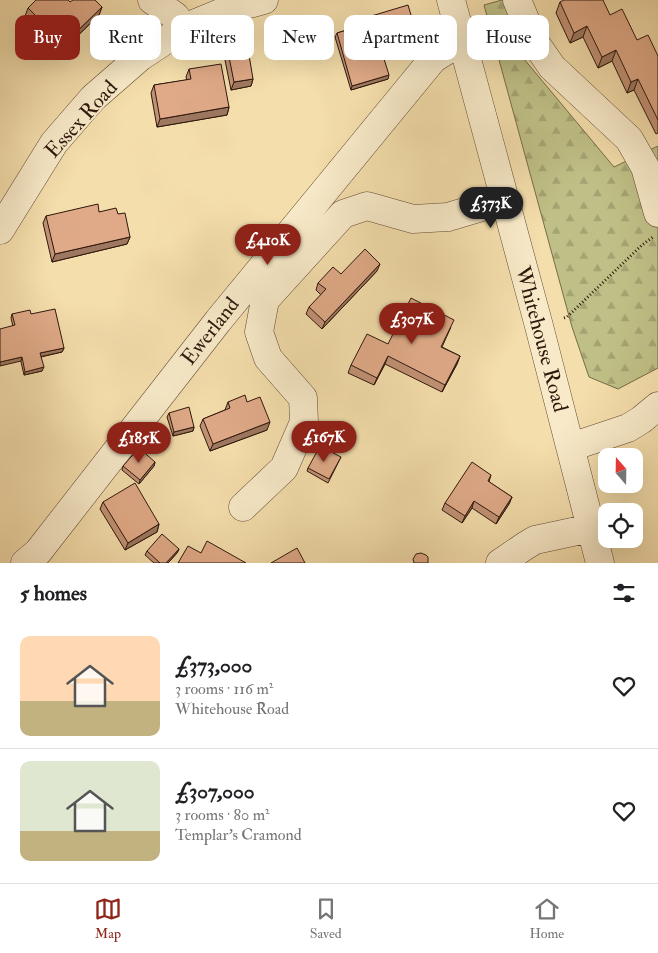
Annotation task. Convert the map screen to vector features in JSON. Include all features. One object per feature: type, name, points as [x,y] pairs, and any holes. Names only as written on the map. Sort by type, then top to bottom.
[{"type":"street","points":[[152,0],[174,15]]},
{"type":"street","name":"Essex Road","points":[[215,15],[264,0]]},
{"type":"street","name":"Whitehouse Road","points":[[451,0],[539,326],[600,563]]},
{"type":"street","points":[[517,0],[534,42],[552,67],[629,139],[645,167],[658,213]]},
{"type":"street","name":"Essex Road","points":[[0,230],[54,143],[93,98],[140,57],[171,37]]},
{"type":"street","name":"Ewerland","points":[[25,563],[38,552],[218,321],[433,59],[462,40]]},
{"type":"street","points":[[244,507],[284,468],[304,422],[303,398],[268,358],[259,332],[266,300],[343,214],[367,206],[413,219],[448,217],[505,200]]},
{"type":"street","points":[[571,447],[628,428],[658,406]]},
{"type":"street","points":[[500,563],[535,540],[591,528]]},
{"type":"path","points":[[539,326],[567,317],[642,245],[658,234]]},
{"type":"green space","points":[[505,0],[508,15],[487,15],[484,5]]},
{"type":"green space","points":[[499,60],[525,60],[614,167],[658,146],[658,368],[618,389],[589,377],[572,327]]},
{"type":"building","points":[[36,0],[68,0],[70,2],[73,0],[95,0],[102,7],[94,15],[90,15],[90,19],[80,28],[80,15],[35,15],[28,8]]},
{"type":"building","points":[[564,0],[603,0],[610,15],[622,9],[637,40],[648,35],[658,56],[658,120],[638,79],[631,82],[616,50],[602,57],[587,26],[574,33],[560,2]]},
{"type":"building","points":[[408,5],[411,15],[375,15]]},
{"type":"building","points":[[344,31],[344,58],[337,33]]},
{"type":"building","points":[[230,60],[250,60],[253,79],[234,82]]},
{"type":"building","points":[[345,60],[384,60],[389,75],[352,86]]},
{"type":"building","points":[[221,64],[229,107],[160,119],[154,85],[191,79],[189,69]]},
{"type":"building","points":[[98,204],[99,212],[116,208],[118,214],[125,213],[130,237],[55,254],[46,216]]},
{"type":"building","points":[[365,249],[380,264],[325,322],[309,307],[326,289],[318,283],[333,267],[341,274]]},
{"type":"building","points":[[411,298],[454,320],[441,347],[460,356],[445,385],[388,356],[377,378],[351,365],[367,334],[388,344]]},
{"type":"building","points":[[55,309],[64,348],[40,353],[44,367],[25,372],[22,357],[0,362],[0,329],[15,325],[12,314],[30,310],[31,314]]},
{"type":"building","points":[[245,395],[247,402],[260,397],[270,422],[213,444],[203,419],[230,408],[228,402]]},
{"type":"building","points":[[189,407],[194,427],[174,432],[169,413]]},
{"type":"building","points":[[320,446],[341,457],[329,479],[308,468]]},
{"type":"building","points":[[139,448],[155,462],[140,480],[123,466]]},
{"type":"building","points":[[472,462],[491,475],[488,481],[512,497],[499,517],[474,501],[465,516],[445,503]]},
{"type":"building","points":[[135,483],[159,524],[128,543],[103,502]]},
{"type":"building","points":[[162,534],[179,549],[166,563],[160,563],[147,551]]},
{"type":"building","points":[[207,541],[246,563],[178,563],[188,546],[201,553]]},
{"type":"building","points":[[297,548],[305,563],[271,563]]},
{"type":"building","points":[[421,553],[428,557],[428,563],[414,563],[413,559],[416,554]]}]
